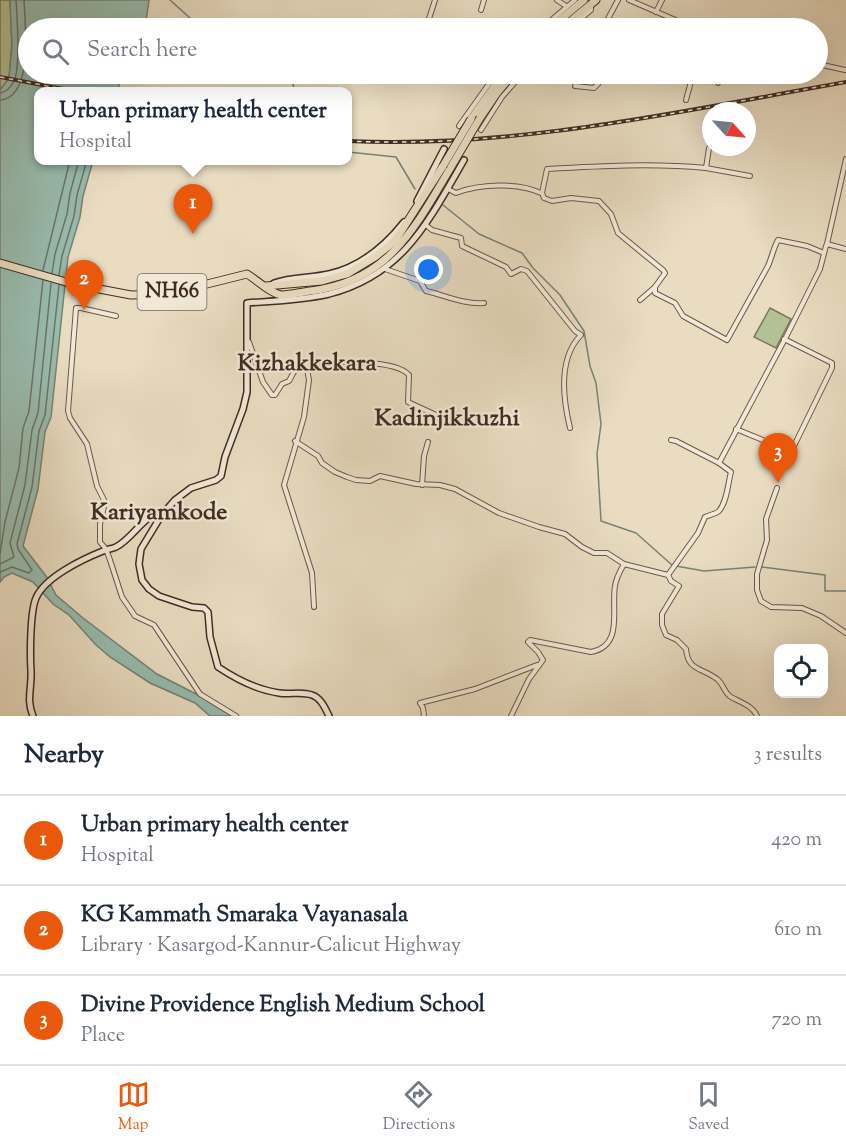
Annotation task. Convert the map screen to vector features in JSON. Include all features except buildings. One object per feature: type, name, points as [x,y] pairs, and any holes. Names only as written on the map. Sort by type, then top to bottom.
[{"type":"highway","points":[[565,18],[591,1]]},
{"type":"highway","points":[[573,18],[591,1]]},
{"type":"highway","name":"NH66","points":[[0,263],[73,284],[148,296],[167,294],[247,274],[280,295],[323,290],[350,281],[395,253],[414,228],[471,119],[497,84]]},
{"type":"highway","name":"NH66","points":[[266,286],[322,281],[346,274],[375,257],[395,241],[505,84]]},
{"type":"street","points":[[429,18],[435,0]]},
{"type":"street","points":[[481,10],[484,0]]},
{"type":"street","points":[[557,0],[566,6]]},
{"type":"street","points":[[553,18],[575,0]]},
{"type":"street","points":[[608,18],[618,0]]},
{"type":"street","points":[[629,0],[670,18]]},
{"type":"street","points":[[656,12],[662,0]]},
{"type":"street","points":[[582,18],[591,10],[591,1]]},
{"type":"street","points":[[828,66],[846,69]]},
{"type":"street","points":[[459,126],[489,84]]},
{"type":"street","points":[[480,130],[513,84]]},
{"type":"street","points":[[575,86],[594,88],[598,84]]},
{"type":"street","points":[[686,100],[690,84]]},
{"type":"street","points":[[266,286],[284,280],[337,272],[375,252],[391,238],[405,220],[444,149]]},
{"type":"street","points":[[706,168],[708,156]]},
{"type":"street","points":[[719,463],[820,269],[846,159]]},
{"type":"street","points":[[329,716],[320,700],[312,695],[266,691],[234,678],[219,667],[213,651],[208,612],[204,608],[192,607],[159,596],[148,589],[142,580],[139,564],[141,549],[161,516],[175,500],[192,488],[216,480],[220,476],[247,392],[247,303],[327,294],[357,285],[385,269],[400,257],[426,225],[464,160]]},
{"type":"street","points":[[540,192],[547,169],[605,166],[706,168],[750,176]]},
{"type":"street","points":[[447,189],[456,193],[481,185],[502,186],[532,189],[552,201],[571,198],[599,201],[611,214],[618,233],[663,270],[663,276],[655,287],[640,300]]},
{"type":"street","points":[[426,225],[432,230],[461,238],[462,246],[506,267],[511,274],[521,269],[527,271],[575,332],[581,335],[569,349],[566,366],[564,405],[570,428]]},
{"type":"street","points":[[655,287],[655,293],[675,303],[683,316],[727,340],[768,266],[778,240],[807,246],[824,253]]},
{"type":"street","points":[[827,244],[846,249]]},
{"type":"street","points":[[385,269],[420,282],[426,291],[471,304],[484,303]]},
{"type":"street","points":[[117,316],[76,308],[68,411],[87,444],[97,486],[105,502],[100,524],[100,542],[106,549],[122,597],[135,616],[154,625],[200,694],[236,716]]},
{"type":"street","points":[[247,338],[263,382],[272,395],[275,395],[282,384],[289,381],[295,369],[301,364],[338,361],[395,366],[410,375],[408,402],[447,420]]},
{"type":"street","points":[[736,429],[791,452],[832,368],[832,363],[784,339]]},
{"type":"street","points":[[306,363],[309,380],[304,417],[284,485],[312,573],[314,607]]},
{"type":"street","points":[[668,575],[698,533],[705,517],[720,509],[731,472],[719,463],[671,440]]},
{"type":"street","points":[[296,441],[318,456],[335,472],[356,480],[370,481],[380,476],[455,489],[499,513],[565,534],[594,553],[607,553],[624,564],[668,575]]},
{"type":"street","points":[[422,484],[424,456],[428,442]]},
{"type":"street","points":[[777,488],[766,519],[767,540],[757,574],[756,590],[761,601],[771,607],[802,608],[821,616],[846,633]]},
{"type":"street","points":[[33,716],[28,700],[31,675],[30,654],[35,603],[39,593],[60,573],[106,549],[116,547],[144,520],[154,514],[161,516]]},
{"type":"street","points":[[510,716],[528,679],[543,660],[528,642],[530,640],[591,652],[599,651],[608,642],[615,619],[615,585],[624,564]]},
{"type":"street","points":[[668,575],[670,581],[679,586],[662,614],[662,625],[666,634],[686,649],[690,664],[719,680],[728,696],[755,711],[757,716]]},
{"type":"street","points":[[424,716],[420,703],[476,689],[538,665]]},
{"type":"green space","points":[[0,0],[10,0],[12,45],[9,78],[0,90]]},
{"type":"green space","points":[[770,308],[791,319],[776,348],[754,337]]},
{"type":"water","points":[[10,0],[149,0],[146,18],[18,18],[18,84],[119,84],[118,87],[34,87],[34,165],[92,165],[68,257],[51,417],[45,432],[38,489],[23,546],[46,576],[56,595],[83,618],[157,674],[239,716],[210,716],[195,703],[150,683],[110,657],[69,615],[53,604],[33,582],[12,573],[0,582],[0,90],[9,78],[12,45]]},
{"type":"waterway","points":[[170,0],[190,18]]},
{"type":"waterway","points":[[352,152],[396,157],[415,189]]},
{"type":"waterway","points":[[443,205],[479,234],[522,253],[533,268],[560,295],[584,331],[590,366],[596,383],[601,424],[597,454],[601,521],[636,533],[672,565]]},
{"type":"waterway","points":[[676,566],[704,571],[755,567]]},
{"type":"waterway","points":[[762,567],[825,575],[825,591],[846,591]]},
{"type":"railway","points":[[0,77],[18,80]]},
{"type":"railway","points":[[352,141],[411,142],[535,133],[660,116],[846,82]]},
{"type":"railway","points":[[37,84],[53,87]]},
{"type":"place","name":"Urban primary health center","points":[[193,234]]},
{"type":"place","name":"KG Kammath Smaraka Vayanasala","points":[[84,310]]},
{"type":"place","name":"Divine Providence English Medium School","points":[[778,483]]},
{"type":"district","name":"Kizhakkekara","points":[[307,364]]},
{"type":"district","name":"Kadinjikkuzhi","points":[[447,419]]},
{"type":"district","name":"Kariyamkode","points":[[159,513]]}]
